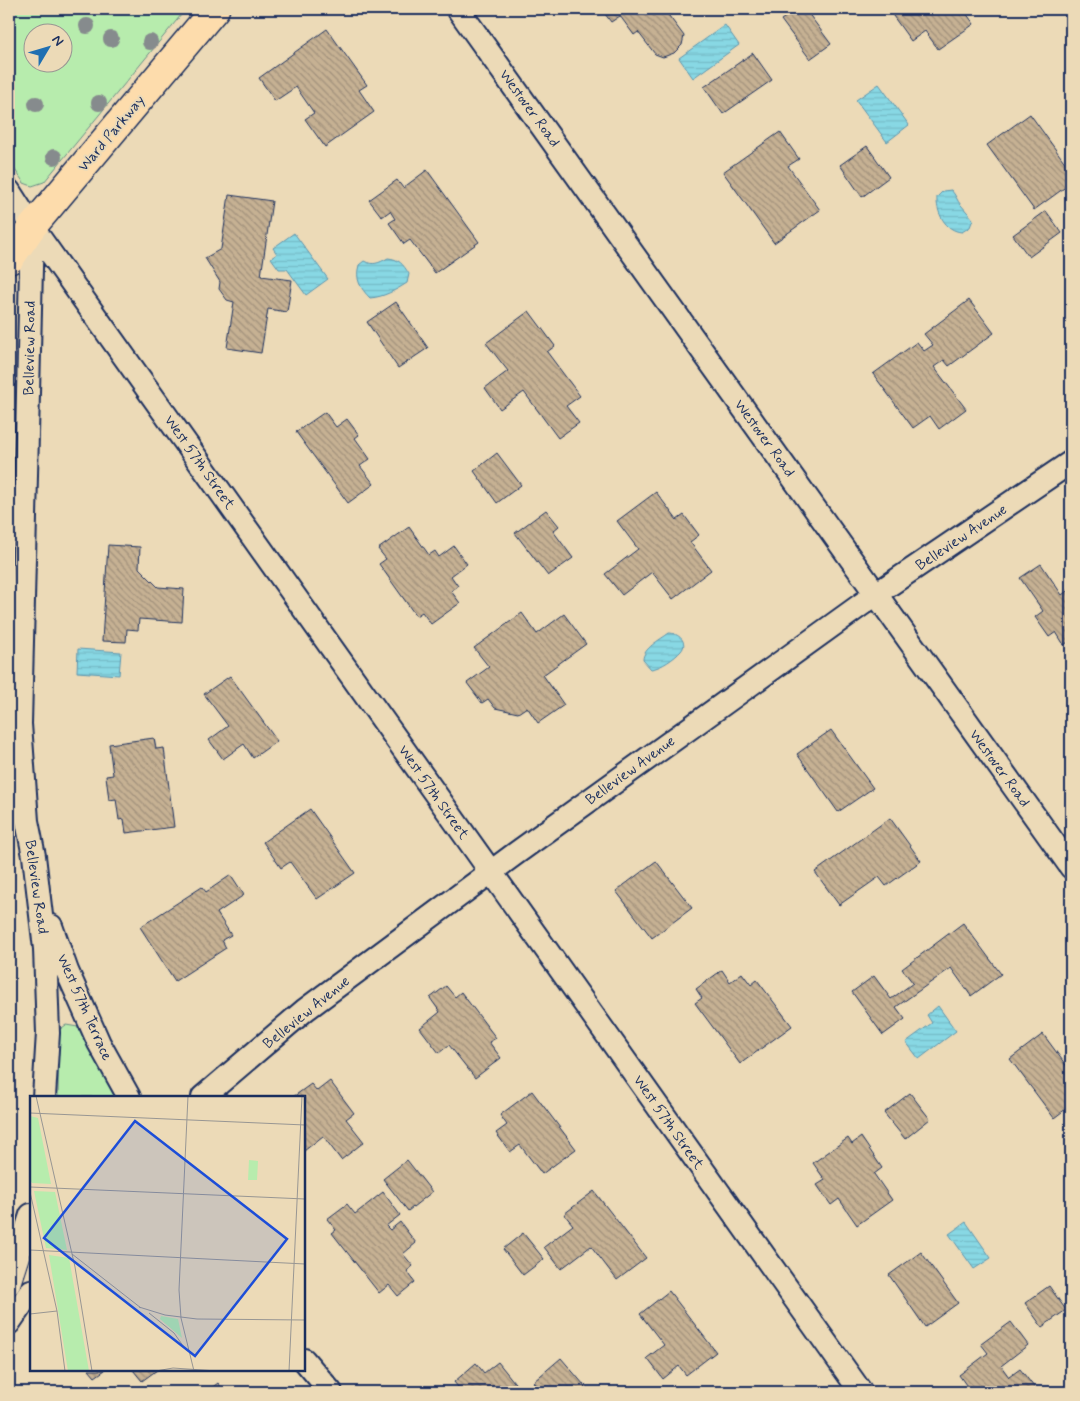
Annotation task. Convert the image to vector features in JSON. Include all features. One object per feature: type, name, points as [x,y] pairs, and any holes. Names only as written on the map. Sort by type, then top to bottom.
[{"type":"main road","name":"Ward Parkway","points":[[9,260],[32,227],[216,9]]},
{"type":"street","name":"Westover Road","points":[[458,9],[1071,867]]},
{"type":"street","name":"West 57th Street","points":[[9,191],[32,227],[861,1392]]},
{"type":"street","name":"Belleview Road","points":[[32,227],[20,724],[27,821],[34,856],[45,949],[48,1033],[44,1096]]},
{"type":"street","name":"Belleview Avenue","points":[[204,1096],[305,1010],[490,872],[876,594],[1071,462]]},
{"type":"street","name":"West 57th Terrace","points":[[34,856],[45,912],[67,971],[99,1043],[128,1096]]},
{"type":"street","points":[[9,1284],[30,1218]]},
{"type":"street","points":[[9,1322],[30,1292]]},
{"type":"street","points":[[305,1361],[330,1392]]},
{"type":"green space","points":[[9,9],[186,9],[44,182],[32,186],[24,183],[9,161]]},
{"type":"green space","points":[[66,1025],[78,1027],[114,1096],[58,1096],[59,1030]]},
{"type":"water","points":[[725,25],[739,45],[693,78],[679,58]]},
{"type":"water","points":[[879,84],[909,125],[887,142],[856,100]]},
{"type":"water","points":[[951,190],[973,219],[970,227],[962,232],[956,231],[946,224],[938,209],[937,197],[943,191]]},
{"type":"water","points":[[294,233],[328,279],[306,295],[287,269],[279,269],[271,258],[277,254],[273,248]]},
{"type":"water","points":[[388,258],[398,261],[405,267],[409,274],[407,283],[385,295],[370,298],[359,283],[359,265],[364,261],[376,263]]},
{"type":"water","points":[[669,633],[679,636],[684,644],[683,648],[668,662],[651,669],[643,660],[646,652]]},
{"type":"water","points":[[78,649],[121,652],[119,675],[77,672]]},
{"type":"water","points":[[938,1006],[956,1031],[919,1059],[906,1042],[932,1023],[927,1015]]},
{"type":"water","points":[[966,1222],[991,1258],[974,1269],[949,1234]]},
{"type":"building","points":[[671,9],[666,12],[684,36],[682,45],[674,53],[663,57],[655,54],[638,32],[634,35],[620,16],[611,22],[602,10]]},
{"type":"building","points":[[797,9],[805,9],[831,44],[810,59],[781,20]]},
{"type":"building","points":[[888,9],[963,9],[974,24],[938,49],[925,31],[911,41]]},
{"type":"building","points":[[327,29],[367,85],[359,90],[374,112],[325,147],[305,119],[314,113],[296,87],[275,101],[259,78]]},
{"type":"building","points":[[753,53],[772,80],[723,114],[704,87]]},
{"type":"building","points":[[1030,114],[1071,171],[1071,183],[1034,210],[987,145]]},
{"type":"building","points":[[780,132],[799,159],[788,166],[820,210],[774,243],[723,172]]},
{"type":"building","points":[[867,146],[889,177],[862,197],[840,165]]},
{"type":"building","points":[[427,170],[479,242],[435,273],[410,240],[404,244],[389,223],[395,219],[390,211],[382,217],[369,200],[397,180],[403,188]]},
{"type":"building","points":[[229,195],[272,201],[261,276],[292,280],[287,312],[268,309],[261,353],[227,348],[234,302],[227,300],[219,289],[220,282],[205,258],[221,249]]},
{"type":"building","points":[[1046,211],[1062,233],[1029,257],[1013,235]]},
{"type":"building","points":[[969,300],[994,333],[949,366],[944,360],[934,367],[966,409],[939,429],[930,416],[913,428],[873,374],[917,342],[924,351],[933,345],[924,334]]},
{"type":"building","points":[[396,302],[428,348],[398,368],[367,322]]},
{"type":"building","points":[[529,311],[555,346],[547,352],[580,396],[566,406],[579,423],[558,438],[524,392],[500,409],[485,388],[508,371],[486,343]]},
{"type":"building","points":[[325,412],[336,427],[347,419],[359,435],[355,438],[370,459],[360,466],[374,484],[348,503],[296,432]]},
{"type":"building","points":[[497,453],[521,485],[497,503],[474,471]]},
{"type":"building","points":[[656,492],[677,520],[684,515],[699,535],[690,542],[711,570],[673,599],[652,572],[622,595],[605,574],[638,549],[617,521]]},
{"type":"building","points":[[546,510],[559,526],[553,531],[573,558],[548,576],[515,533]]},
{"type":"building","points":[[409,527],[429,555],[435,551],[439,557],[454,546],[467,564],[451,576],[458,586],[451,591],[460,603],[431,624],[422,612],[416,616],[379,564],[386,559],[378,549]]},
{"type":"building","points":[[108,545],[140,547],[139,568],[158,587],[184,589],[182,622],[139,619],[138,630],[127,629],[126,642],[102,641]]},
{"type":"building","points":[[1041,564],[1062,595],[1071,588],[1071,640],[1064,645],[1056,632],[1049,637],[1035,617],[1043,611],[1020,578]]},
{"type":"building","points":[[522,613],[537,634],[564,614],[586,644],[543,675],[564,705],[538,723],[527,707],[518,713],[495,708],[488,699],[482,703],[467,683],[489,667],[474,648]]},
{"type":"building","points":[[230,676],[277,741],[253,758],[244,744],[223,759],[209,740],[228,726],[204,694]]},
{"type":"building","points":[[831,730],[873,788],[838,812],[797,754]]},
{"type":"building","points":[[154,738],[156,749],[164,748],[174,827],[126,833],[124,819],[119,820],[116,799],[109,800],[106,776],[113,775],[109,744]]},
{"type":"building","points":[[310,809],[355,873],[317,899],[290,862],[281,868],[263,842]]},
{"type":"building","points":[[890,818],[921,861],[886,886],[879,877],[839,905],[815,872]]},
{"type":"building","points":[[656,861],[692,908],[652,938],[616,891]]},
{"type":"building","points":[[231,875],[244,895],[217,913],[231,935],[222,940],[226,948],[175,981],[140,927],[202,887],[206,892]]},
{"type":"building","points":[[963,923],[1001,974],[971,996],[951,968],[896,1007],[905,1019],[883,1035],[852,992],[874,976],[891,999],[913,983],[902,969]]},
{"type":"building","points":[[722,970],[730,982],[742,973],[751,985],[757,980],[792,1026],[740,1064],[695,1003],[702,998],[696,989]]},
{"type":"building","points":[[446,986],[455,997],[461,992],[496,1038],[489,1042],[501,1058],[475,1078],[449,1045],[439,1053],[420,1028],[440,1012],[430,998]]},
{"type":"building","points":[[1043,1034],[1071,1072],[1071,1105],[1054,1118],[1010,1059]]},
{"type":"building","points":[[330,1081],[354,1113],[346,1119],[364,1142],[341,1160],[323,1136],[305,1150],[305,1096],[294,1096],[311,1084],[317,1091]]},
{"type":"building","points":[[532,1091],[576,1149],[542,1174],[520,1145],[510,1152],[496,1133],[507,1125],[500,1115]]},
{"type":"building","points":[[910,1093],[930,1119],[905,1139],[884,1113]]},
{"type":"building","points":[[861,1137],[882,1168],[874,1174],[892,1200],[857,1225],[839,1199],[831,1205],[817,1185],[825,1180],[813,1163],[848,1138],[852,1144]]},
{"type":"building","points":[[407,1160],[432,1192],[408,1211],[383,1179]]},
{"type":"building","points":[[594,1191],[646,1258],[617,1280],[591,1246],[561,1269],[544,1247],[573,1225],[564,1214]]},
{"type":"building","points":[[383,1192],[400,1215],[386,1226],[390,1230],[400,1222],[416,1243],[403,1254],[413,1266],[407,1271],[415,1282],[398,1296],[389,1285],[379,1293],[332,1233],[336,1230],[327,1219],[347,1204],[355,1214]]},
{"type":"building","points":[[523,1233],[544,1259],[523,1275],[503,1249]]},
{"type":"building","points":[[921,1252],[958,1303],[925,1327],[889,1275]]},
{"type":"building","points":[[1049,1286],[1066,1310],[1042,1327],[1025,1303]]},
{"type":"building","points":[[669,1291],[716,1352],[686,1375],[679,1366],[663,1379],[647,1358],[664,1345],[640,1314]]},
{"type":"building","points":[[1011,1322],[1028,1345],[1001,1366],[1009,1377],[1020,1369],[1038,1392],[971,1392],[959,1375],[988,1353],[981,1344]]},
{"type":"building","points":[[561,1358],[590,1392],[542,1392],[533,1382]]},
{"type":"building","points":[[498,1362],[522,1392],[462,1392],[454,1382],[476,1363],[484,1373]]},
{"type":"building","points":[[90,1371],[104,1371],[95,1377]]},
{"type":"building","points":[[134,1371],[156,1371],[142,1381]]},
{"type":"building","points":[[218,1383],[225,1392],[206,1392]]}]
